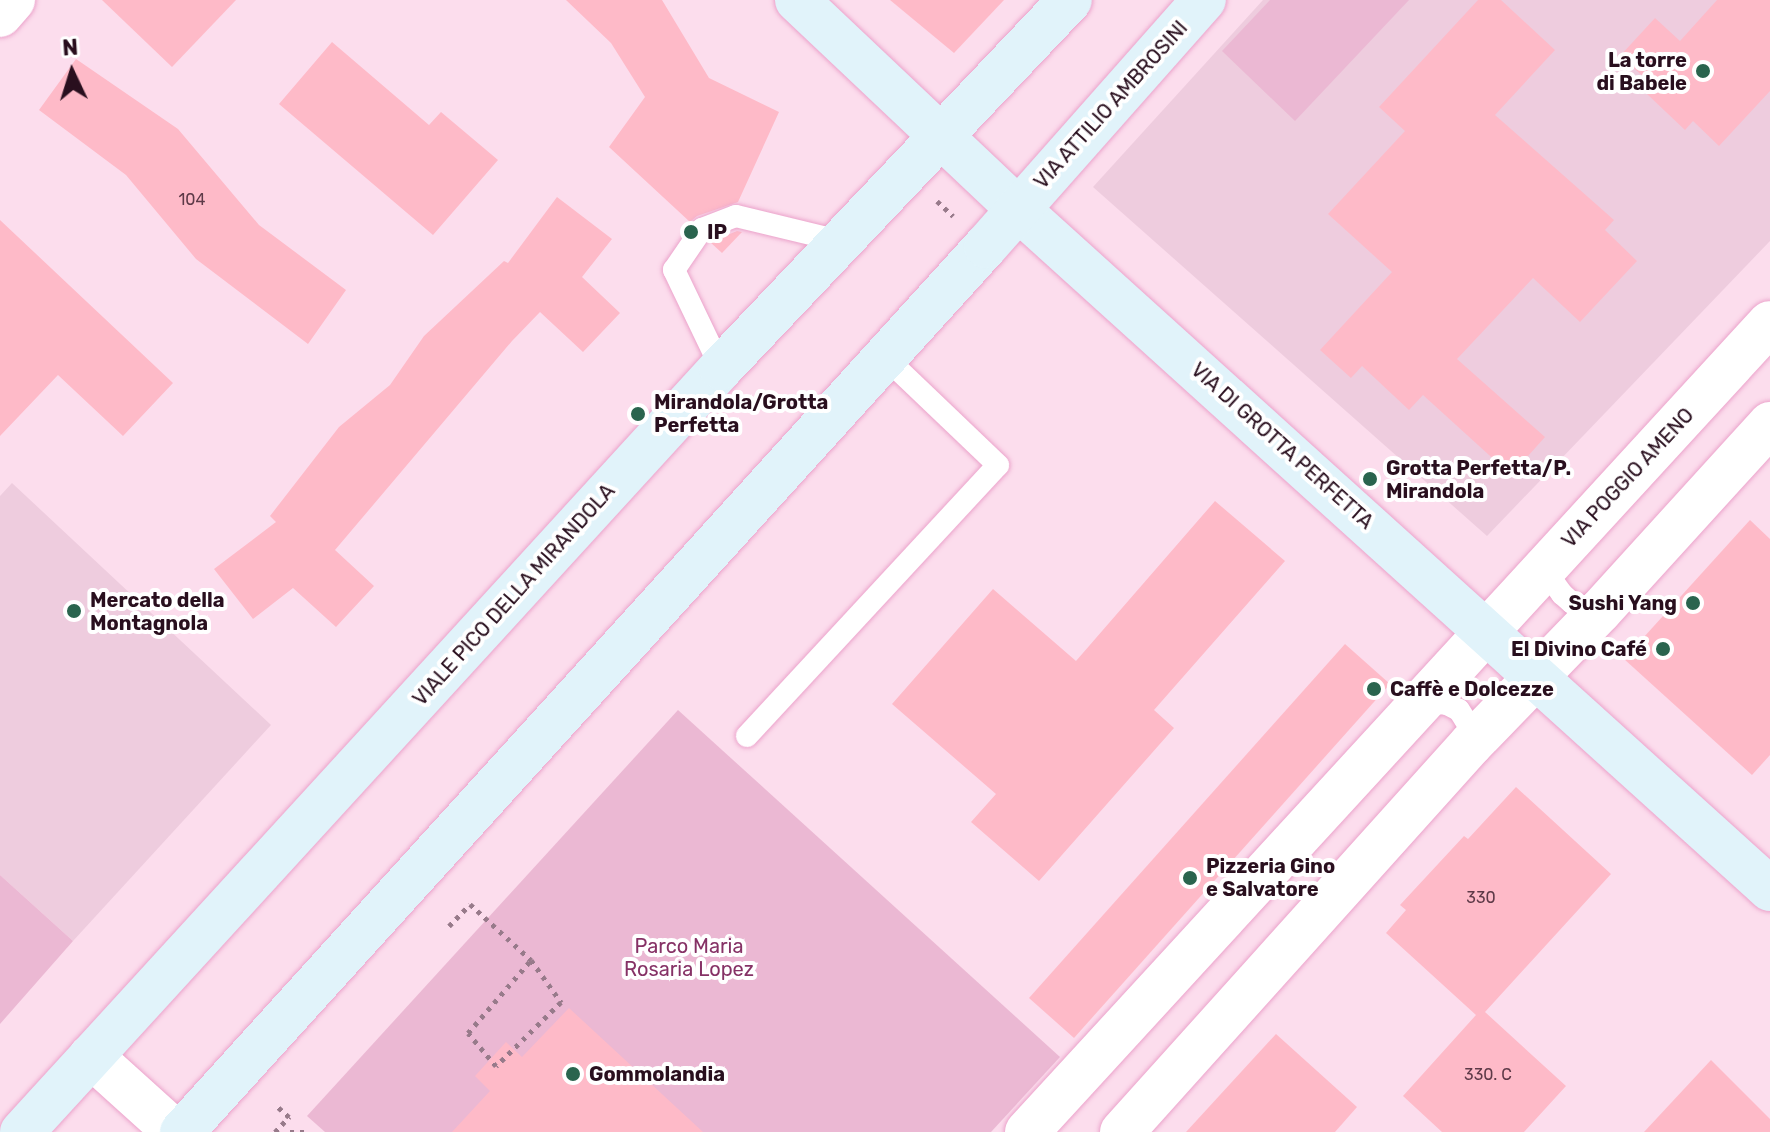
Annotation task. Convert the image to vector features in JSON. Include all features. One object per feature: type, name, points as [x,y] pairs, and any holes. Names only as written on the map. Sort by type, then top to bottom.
[{"type":"street","points":[[0,15],[13,0]]},
{"type":"street","name":"VIA DI GROTTA PERFETTA","points":[[797,0],[1018,209],[1770,889]]},
{"type":"street","points":[[940,136],[1070,0]]},
{"type":"street","name":"VIA ATTILIO AMBROSINI","points":[[1018,209],[1204,0]]},
{"type":"street","name":"VIALE PICO DELLA MIRANDOLA","points":[[22,1132],[721,368],[940,136]]},
{"type":"street","points":[[182,1132],[1018,209]]},
{"type":"street","name":"VIA POGGIO AMENO","points":[[1027,1132],[1770,323]]},
{"type":"street","points":[[1086,1067],[1130,1122],[1471,744],[1600,611],[1770,424]]},
{"type":"street","points":[[91,1056],[175,1132]]},
{"type":"lane","points":[[721,368],[674,270],[702,229],[736,216],[839,241]]},
{"type":"lane","points":[[747,736],[998,465],[884,356]]},
{"type":"lane","points":[[1549,563],[1554,583],[1562,594],[1572,603],[1600,611]]},
{"type":"lane","points":[[1420,702],[1447,704],[1459,710],[1472,731],[1471,744]]},
{"type":"path","points":[[935,199],[963,225]]},
{"type":"path","points":[[449,926],[470,904],[531,960],[561,1002],[496,1066],[468,1033],[531,960]]},
{"type":"path","points":[[275,1132],[289,1117],[278,1107]]},
{"type":"path","points":[[290,1132],[307,1132]]},
{"type":"shaded area","points":[[1263,0],[1770,0],[1770,241],[1487,536],[1093,187]]},
{"type":"shaded area","name":"Mercato della Montagnola","points":[[12,483],[271,725],[73,941],[0,875],[0,496]]},
{"type":"green space","points":[[1270,0],[1409,0],[1295,121],[1222,51]]},
{"type":"green space","name":"Parco Maria Rosaria Lopez","points":[[678,710],[1060,1057],[991,1132],[325,1132],[307,1116]]},
{"type":"green space","points":[[0,875],[73,941],[0,1024]]},
{"type":"building","points":[[102,0],[236,0],[172,67]]},
{"type":"building","points":[[566,0],[662,0],[709,78],[779,112],[738,202],[697,216],[690,222],[609,147],[645,97],[611,43]]},
{"type":"building","points":[[890,0],[1004,0],[954,53]]},
{"type":"building","points":[[1478,0],[1501,0],[1555,50],[1495,115],[1614,220],[1605,230],[1637,261],[1580,322],[1533,278],[1457,359],[1545,437],[1511,475],[1423,395],[1409,410],[1362,366],[1351,378],[1320,350],[1392,272],[1328,214],[1405,131],[1379,107]]},
{"type":"building","name":"La torre di Babele","points":[[1717,0],[1770,0],[1770,91],[1719,146],[1693,121],[1685,130],[1647,94],[1654,86],[1620,56],[1655,18],[1680,41]]},
{"type":"building","points":[[332,42],[429,125],[441,112],[498,160],[433,235],[279,104]]},
{"type":"building","points":[[76,59],[178,129],[259,225],[346,290],[308,344],[196,259],[126,175],[39,110]]},
{"type":"building","points":[[557,197],[612,239],[582,277],[620,313],[583,352],[540,312],[512,341],[335,550],[374,586],[336,627],[293,588],[253,619],[214,569],[276,522],[270,516],[339,427],[390,385],[424,336],[504,261],[508,263]]},
{"type":"building","points":[[0,220],[173,383],[123,436],[58,375],[0,436]]},
{"type":"building","points":[[737,231],[742,232],[722,253],[710,242]]},
{"type":"building","points":[[1215,501],[1285,561],[1154,710],[1174,728],[1039,881],[971,822],[996,794],[892,704],[993,589],[1076,661]]},
{"type":"building","points":[[1750,520],[1770,539],[1770,755],[1752,775],[1624,659]]},
{"type":"building","points":[[1345,644],[1390,684],[1074,1038],[1029,998]]},
{"type":"building","points":[[1516,787],[1611,874],[1485,1012],[1566,1086],[1524,1132],[1442,1132],[1403,1096],[1476,1015],[1386,933],[1406,910],[1400,905],[1464,836],[1468,839]]},
{"type":"building","name":"Gommolandia","points":[[569,1008],[703,1132],[452,1132],[490,1091],[475,1076],[506,1042],[522,1057]]},
{"type":"building","points":[[1276,1034],[1357,1107],[1335,1132],[1186,1132]]},
{"type":"building","points":[[1711,1060],[1770,1119],[1770,1132],[1644,1132]]},
{"type":"place","name":"La torre di Babele","points":[[1703,71]]},
{"type":"place","name":"IP","points":[[691,232]]},
{"type":"place","name":"Mirandola/Grotta Perfetta","points":[[638,414]]},
{"type":"place","name":"Grotta Perfetta/P. Mirandola","points":[[1370,479]]},
{"type":"place","name":"Sushi Yang","points":[[1693,603]]},
{"type":"place","name":"Mercato della Montagnola","points":[[74,611]]},
{"type":"place","name":"El Divino Café","points":[[1663,649]]},
{"type":"place","name":"Caffè e Dolcezze","points":[[1374,689]]},
{"type":"place","name":"Pizzeria Gino e Salvatore","points":[[1190,878]]},
{"type":"place","name":"Gommolandia","points":[[573,1074]]}]
